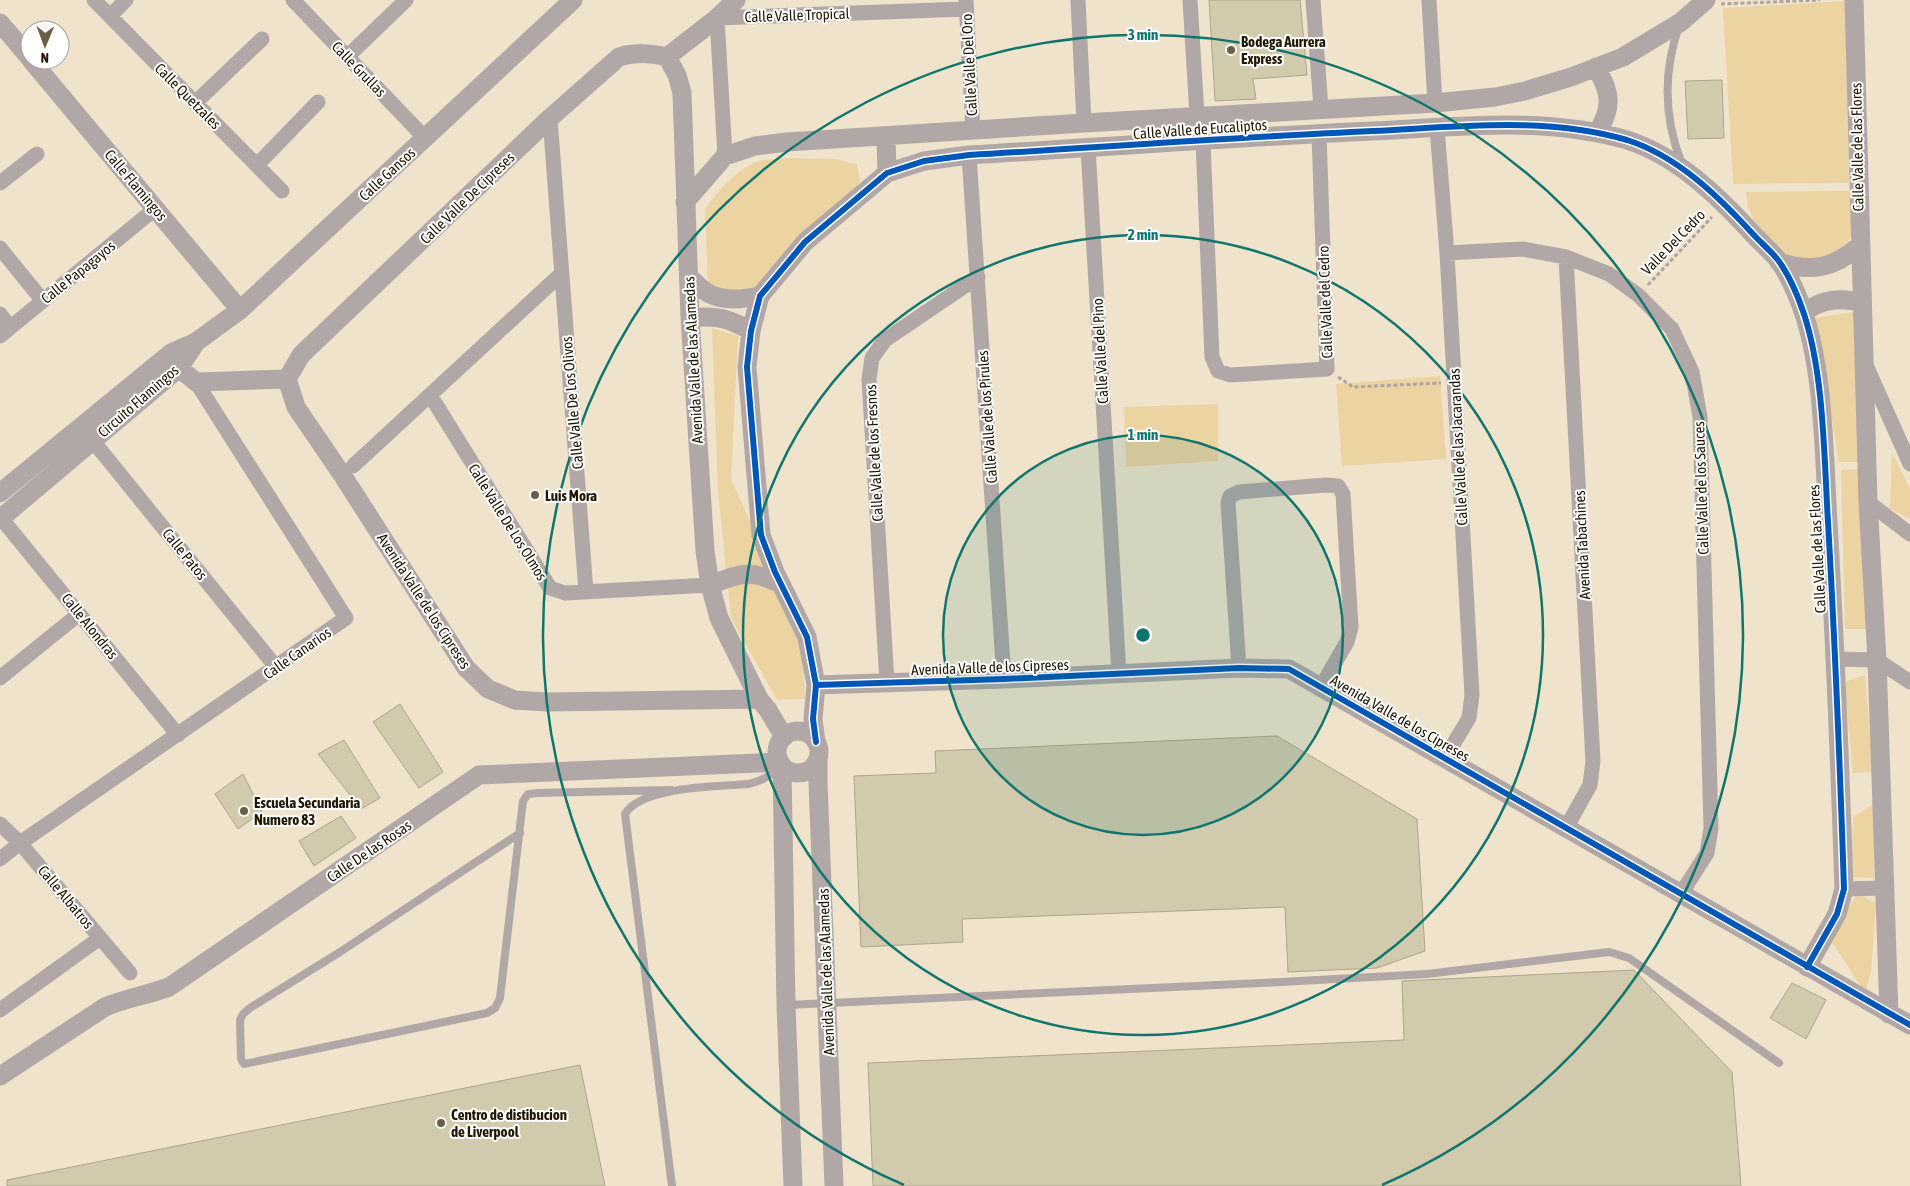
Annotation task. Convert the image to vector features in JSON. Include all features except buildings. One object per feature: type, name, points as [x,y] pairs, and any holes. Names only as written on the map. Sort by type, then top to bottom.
[{"type":"street","name":"Calle Quetzales","points":[[94,0],[282,192]]},
{"type":"street","points":[[110,16],[126,0]]},
{"type":"street","name":"Calle Grullas","points":[[293,0],[425,138]]},
{"type":"street","points":[[348,56],[406,0]]},
{"type":"street","name":"Calle Gansos","points":[[196,342],[240,310],[573,0]]},
{"type":"street","points":[[667,58],[717,18],[736,0]]},
{"type":"street","points":[[1078,0],[1084,122]]},
{"type":"street","points":[[1190,0],[1197,116]]},
{"type":"street","points":[[1314,0],[1320,108]]},
{"type":"street","points":[[1429,0],[1435,103]]},
{"type":"street","name":"Calle Valle de las Flores","points":[[1854,0],[1868,502],[1877,660],[1889,1014]]},
{"type":"street","points":[[1681,22],[1704,3]]},
{"type":"street","name":"Calle Valle Tropical","points":[[717,18],[966,5]]},
{"type":"street","name":"Calle Valle Del Oro","points":[[966,5],[972,130]]},
{"type":"street","points":[[685,202],[725,156],[717,18]]},
{"type":"street","name":"Calle Valle de Eucaliptos","points":[[725,156],[755,146],[771,144],[1084,122],[1435,103],[1495,97],[1525,91],[1623,57],[1681,22]]},
{"type":"street","name":"Calle Flamingos","points":[[1,25],[20,47]]},
{"type":"street","points":[[195,103],[262,39]]},
{"type":"street","name":"Calle Valle De Cipreses","points":[[288,379],[301,355],[550,118],[619,57],[633,53],[650,53],[667,58]]},
{"type":"street","name":"Avenida Valle de las Alamedas","points":[[667,58],[676,75],[682,93],[690,318],[705,551],[710,585],[719,618],[759,699],[784,737]]},
{"type":"street","points":[[1596,67],[1609,95],[1606,119],[1597,133]]},
{"type":"street","name":"Calle Flamingos","points":[[40,70],[240,310]]},
{"type":"street","points":[[257,165],[318,102]]},
{"type":"street","name":"Calle Valle De Los Olivos","points":[[550,118],[586,592]]},
{"type":"street","name":"Calle Valle de Eucaliptos","points":[[760,296],[805,242],[887,173],[924,161],[969,155],[1318,134],[1520,125],[1558,127],[1597,133],[1630,141],[1656,153],[1685,170]]},
{"type":"street","name":"Calle Valle de las Jacarandas","points":[[1437,128],[1448,253],[1472,695],[1469,718],[1445,758]]},
{"type":"street","name":"Calle Valle del Cedro","points":[[1203,142],[1212,356],[1218,371],[1230,375],[1327,369],[1318,134]]},
{"type":"street","points":[[886,136],[887,173]]},
{"type":"street","name":"Calle Valle del Pino","points":[[1088,148],[1119,674]]},
{"type":"street","points":[[0,183],[37,154]]},
{"type":"street","name":"Calle Valle de los Pirules","points":[[969,155],[1004,679]]},
{"type":"street","name":"Calle Valle de las Flores","points":[[1685,170],[1725,204],[1779,262],[1793,286],[1804,312],[1813,344],[1822,436],[1835,659],[1844,889],[1837,914],[1807,966]]},
{"type":"street","name":"Calle Papagayos","points":[[5,332],[156,208]]},
{"type":"street","points":[[1779,262],[1808,268],[1822,267],[1849,255],[1860,245]]},
{"type":"street","points":[[0,248],[43,301]]},
{"type":"street","name":"Calle Valle de los Sauces","points":[[1448,253],[1522,249],[1566,256],[1609,274],[1638,295],[1672,329],[1692,372],[1700,417],[1711,828],[1707,853],[1681,894]]},
{"type":"street","name":"Avenida Tabachines","points":[[1566,256],[1593,761],[1590,785],[1566,828]]},
{"type":"street","points":[[353,466],[561,274]]},
{"type":"street","points":[[689,277],[708,293],[723,298],[742,299],[760,296]]},
{"type":"street","name":"Calle Valle de los Fresnos","points":[[887,683],[869,379],[872,358],[885,340],[978,277]]},
{"type":"street","name":"Avenida Valle de las Alamedas","points":[[760,296],[752,331],[748,367],[761,535],[781,584],[807,637],[816,685],[813,718],[817,750],[834,1186]]},
{"type":"street","points":[[1804,312],[1814,305],[1838,299],[1862,303]]},
{"type":"street","points":[[0,314],[5,332]]},
{"type":"street","points":[[690,318],[720,317],[734,321],[752,331]]},
{"type":"street","name":"Circuito Flamingos","points":[[1,518],[93,441],[196,342]]},
{"type":"street","name":"Circuito Flamingos","points":[[0,493],[175,361]]},
{"type":"street","name":"Calle Canarios","points":[[0,859],[20,843],[346,618],[196,382],[175,361]]},
{"type":"street","points":[[1864,362],[1910,464]]},
{"type":"street","points":[[196,382],[288,379]]},
{"type":"street","name":"Avenida Valle de los Cipreses","points":[[288,379],[296,408],[343,476],[466,668],[488,689],[515,700],[547,702],[759,699]]},
{"type":"street","name":"Calle Valle De Los Olmos","points":[[430,395],[550,588],[565,593],[710,585]]},
{"type":"street","name":"Calle Patos","points":[[93,441],[276,667]]},
{"type":"street","points":[[1240,668],[1228,503],[1230,496],[1239,492],[1326,485],[1338,486],[1343,494],[1351,627],[1347,642],[1321,687]]},
{"type":"street","points":[[1868,502],[1910,534]]},
{"type":"street","name":"Calle Alondras","points":[[1,518],[178,735]]},
{"type":"street","points":[[710,585],[736,575],[747,574],[764,576],[781,584]]},
{"type":"street","points":[[0,678],[79,614]]},
{"type":"street","points":[[1835,659],[1877,660],[1910,682]]},
{"type":"street","name":"Avenida Valle de los Cipreses","points":[[816,685],[1004,679],[1240,668],[1289,669],[1910,1025]]},
{"type":"street","points":[[781,764],[787,770],[800,773],[812,768],[817,750],[812,737],[802,732],[795,732],[784,737],[778,749],[781,764],[786,1005],[793,1186]]},
{"type":"street","name":"Calle De las Rosas","points":[[0,1076],[105,1007],[122,1000],[154,993],[169,987],[479,776],[781,764]]},
{"type":"street","name":"Calle Albatros","points":[[0,824],[20,843],[130,973]]},
{"type":"street","points":[[1844,889],[1885,888]]},
{"type":"street","points":[[0,1010],[100,938]]},
{"type":"lane","points":[[1681,22],[1672,50],[1667,85],[1671,129],[1676,150],[1685,170]]},
{"type":"lane","points":[[520,834],[242,1014],[240,1020],[241,1059],[244,1064],[487,1013],[495,1008],[500,998],[520,834],[523,801],[528,794],[538,792],[671,790],[748,784],[772,775],[781,764]]},
{"type":"lane","points":[[671,790],[639,800],[629,807],[625,814],[672,1186]]},
{"type":"lane","points":[[786,1005],[1427,974],[1609,952],[1629,958],[1779,1063]]},
{"type":"path","points":[[1704,3],[1820,0]]},
{"type":"path","points":[[1327,369],[1353,387],[1455,382]]},
{"type":"shaded area","points":[[1847,1],[1849,183],[1733,184],[1723,8]]},
{"type":"shaded area","points":[[770,159],[834,159],[857,164],[860,182],[851,196],[745,298],[708,284],[705,209],[722,188],[737,174],[752,164]]},
{"type":"shaded area","points":[[1849,191],[1855,196],[1852,233],[1843,255],[1822,264],[1781,256],[1753,219],[1748,207],[1746,192]]},
{"type":"shaded area","points":[[1854,312],[1860,462],[1839,462],[1815,318]]},
{"type":"shaded area","points":[[712,328],[738,336],[731,479],[794,619],[803,661],[805,699],[777,700],[731,618],[718,491]]},
{"type":"shaded area","points":[[1440,376],[1446,459],[1342,466],[1336,384]]},
{"type":"shaded area","points":[[1218,404],[1218,461],[1126,467],[1124,407]]},
{"type":"shaded area","points":[[1892,452],[1910,489],[1910,519],[1890,508]]},
{"type":"shaded area","points":[[1858,469],[1870,629],[1845,629],[1841,470]]},
{"type":"shaded area","points":[[1865,675],[1873,772],[1853,773],[1844,682]]},
{"type":"shaded area","points":[[1873,804],[1874,878],[1851,877],[1853,817]]},
{"type":"shaded area","points":[[1858,893],[1876,904],[1871,972],[1865,993],[1829,937]]},
{"type":"cycle path","points":[[816,742],[813,719],[816,685],[807,637],[775,572],[761,535],[747,367],[751,331],[760,296],[805,242],[887,173],[924,161],[969,155],[1469,126],[1501,125],[1565,128],[1627,140],[1663,156],[1695,178],[1725,205],[1772,253],[1782,266],[1799,300],[1811,338],[1816,363],[1824,443],[1844,889],[1837,914],[1807,967]]},
{"type":"cycle path","points":[[816,685],[1004,679],[1239,668],[1289,669],[1910,1025]]},
{"type":"place","name":"Bodega Aurrera Express","points":[[1231,50]]},
{"type":"place","name":"Luis Mora","points":[[535,495]]},
{"type":"place","name":"Escuela Secundaria Numero 83","points":[[244,811]]},
{"type":"place","name":"Centro de distibucion de Liverpool","points":[[441,1123]]}]
